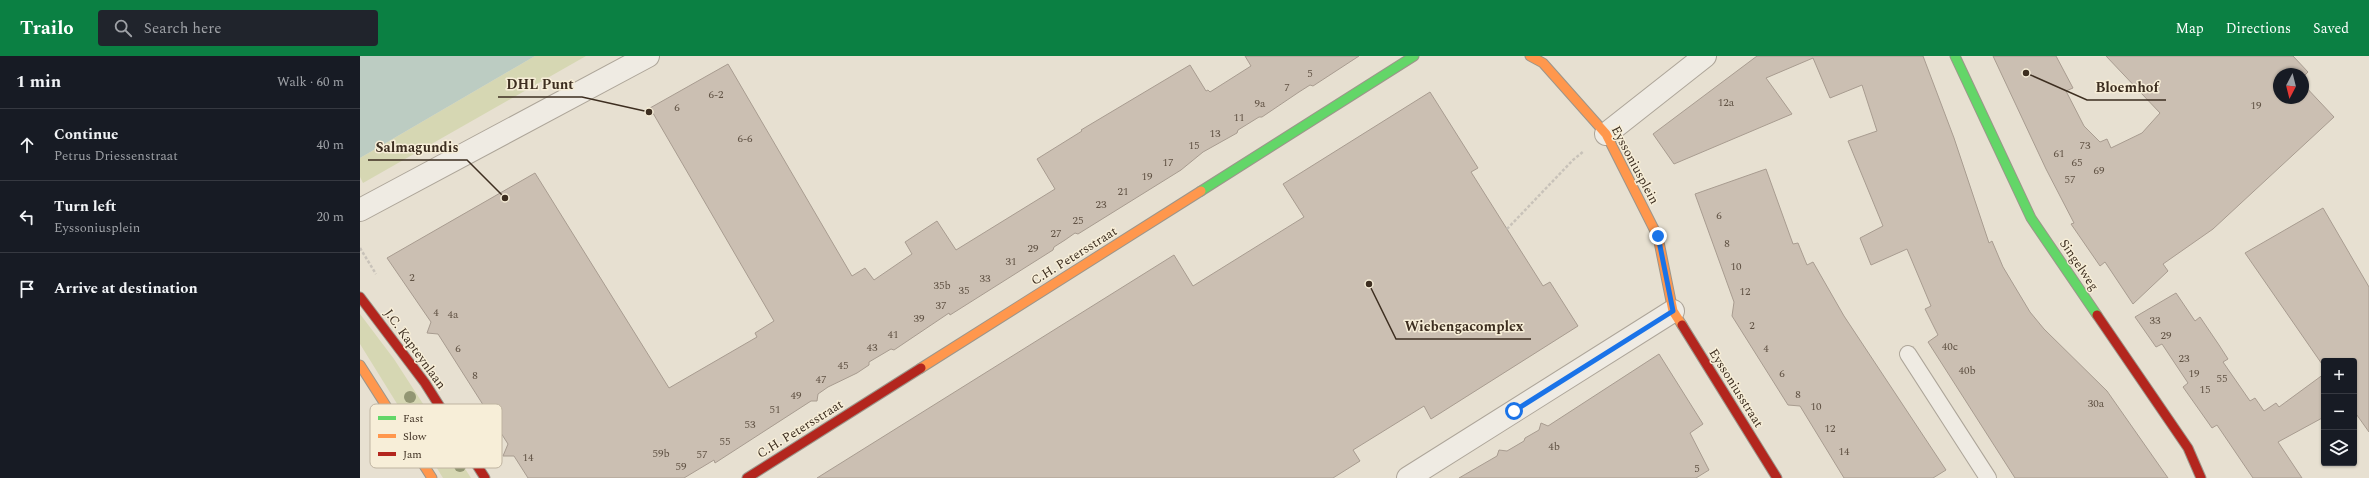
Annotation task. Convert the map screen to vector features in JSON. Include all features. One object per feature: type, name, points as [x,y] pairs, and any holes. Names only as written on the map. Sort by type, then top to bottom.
[{"type":"street","points":[[360,210],[648,56]]},
{"type":"street","name":"C.H. Petersstraat","points":[[747,478],[1414,56]]},
{"type":"street","name":"Eyssoniusplein","points":[[1530,56],[1542,63],[1606,134],[1658,236],[1673,311]]},
{"type":"street","points":[[1606,134],[1705,56]]},
{"type":"street","name":"Singelweg","points":[[1955,56],[2031,218],[2188,448],[2201,478]]},
{"type":"street","name":"J.C. Kapteynlaan","points":[[360,297],[425,383],[438,404]]},
{"type":"street","points":[[1408,478],[1673,311]]},
{"type":"street","name":"Eyssoniusstraat","points":[[1673,311],[1777,478]]},
{"type":"street","points":[[360,365],[385,404]]},
{"type":"street","points":[[426,468],[432,478]]},
{"type":"street","name":"J.C. Kapteynlaan","points":[[479,468],[485,478]]},
{"type":"lane","points":[[1908,354],[1988,478]]},
{"type":"path","points":[[1507,229],[1573,160],[1582,153]]},
{"type":"green space","points":[[535,56],[586,56],[363,183],[360,177],[360,158]]},
{"type":"green space","points":[[360,314],[394,359],[423,404],[397,404],[360,344]]},
{"type":"green space","points":[[437,468],[465,468],[471,478],[443,478]]},
{"type":"shaded area","points":[[360,56],[535,56],[360,158]]},
{"type":"building","points":[[1245,56],[1359,56],[1313,86],[1310,85],[1262,117],[1259,117],[1238,130],[1237,133],[1203,152],[1181,170],[1078,234],[1075,233],[1054,247],[1053,250],[950,315],[949,313],[894,350],[891,349],[869,362],[869,365],[857,373],[828,387],[818,394],[817,401],[811,401],[715,463],[714,460],[684,478],[528,478],[514,456],[503,456],[508,444],[502,435],[502,404],[483,404],[438,334],[427,333],[431,322],[387,258],[535,173],[669,388],[757,337],[755,333],[774,321],[650,108],[728,64],[852,276],[865,268],[874,280],[912,254],[905,242],[937,221],[956,250],[1055,189],[1037,159],[1082,131],[1081,130],[1190,65],[1206,91],[1208,90],[1210,92],[1251,66]]},
{"type":"building","points":[[1757,56],[1923,56],[1954,138],[1989,243],[1992,241],[2003,267],[2030,312],[2044,329],[2107,391],[2168,478],[2015,478],[1928,342],[1938,335],[1925,309],[1931,306],[1907,249],[1871,265],[1860,238],[1883,226],[1848,141],[1877,131],[1862,85],[1830,98],[1813,58],[1766,78],[1792,114],[1674,164],[1653,134]]},
{"type":"building","points":[[1993,56],[2056,56],[2073,88],[2066,91],[2084,126],[2100,142],[2107,139],[2111,148],[2142,133],[2160,113],[2106,56],[2293,56],[2304,68],[2273,68],[2273,104],[2309,104],[2309,90],[2334,117],[2213,229],[2163,264],[2168,271],[2133,304],[2105,262],[2100,266],[2071,224],[2074,223],[2046,169]]},
{"type":"building","points":[[1430,92],[1478,168],[1471,172],[1543,286],[1550,282],[1578,326],[1431,419],[1424,406],[1353,450],[1360,461],[1333,478],[817,478],[1174,255],[1193,286],[1304,217],[1283,184]]},
{"type":"building","points":[[1766,169],[1793,244],[1798,243],[1807,265],[1813,262],[1844,316],[1946,470],[1933,478],[1844,478],[1800,406],[1788,405],[1732,316],[1734,302],[1695,194]]},
{"type":"building","points":[[2323,208],[2369,287],[2369,432],[2357,415],[2357,358],[2321,358],[2321,363],[2245,253]]},
{"type":"building","points":[[2176,293],[2195,321],[2200,317],[2228,359],[2223,362],[2250,401],[2255,398],[2264,411],[2276,403],[2279,407],[2321,376],[2321,419],[2278,442],[2302,478],[2253,478],[2217,425],[2212,428],[2183,387],[2188,383],[2162,344],[2156,347],[2135,317]]},
{"type":"building","points":[[1659,354],[1703,424],[1690,433],[1709,470],[1696,478],[1459,478],[1497,456],[1499,450],[1507,451],[1524,441],[1525,438],[1539,430],[1541,423],[1548,426]]},
{"type":"traffic: fast","points":[[1201,191],[1414,56]]},
{"type":"traffic: fast","points":[[1955,56],[2031,218],[2097,315]]},
{"type":"traffic: slow","points":[[1530,56],[1543,63],[1606,134],[1658,237],[1673,311],[1682,325]]},
{"type":"traffic: slow","points":[[921,368],[1201,191]]},
{"type":"traffic: slow","points":[[360,365],[385,404]]},
{"type":"traffic: slow","points":[[426,468],[432,478]]},
{"type":"traffic: jam","points":[[360,297],[425,383],[438,404]]},
{"type":"traffic: jam","points":[[2097,315],[2188,448],[2201,478]]},
{"type":"traffic: jam","points":[[1682,325],[1777,478]]},
{"type":"traffic: jam","points":[[747,478],[921,368]]},
{"type":"traffic: jam","points":[[479,468],[485,478]]},
{"type":"place","name":"Bloemhof","points":[[2026,73]]},
{"type":"place","name":"DHL Punt","points":[[649,112]]},
{"type":"place","name":"Salmagundis","points":[[505,198]]},
{"type":"place","name":"Wiebengacomplex","points":[[1369,284]]},
{"type":"route","points":[[1514,411],[1673,311],[1658,236]]}]
